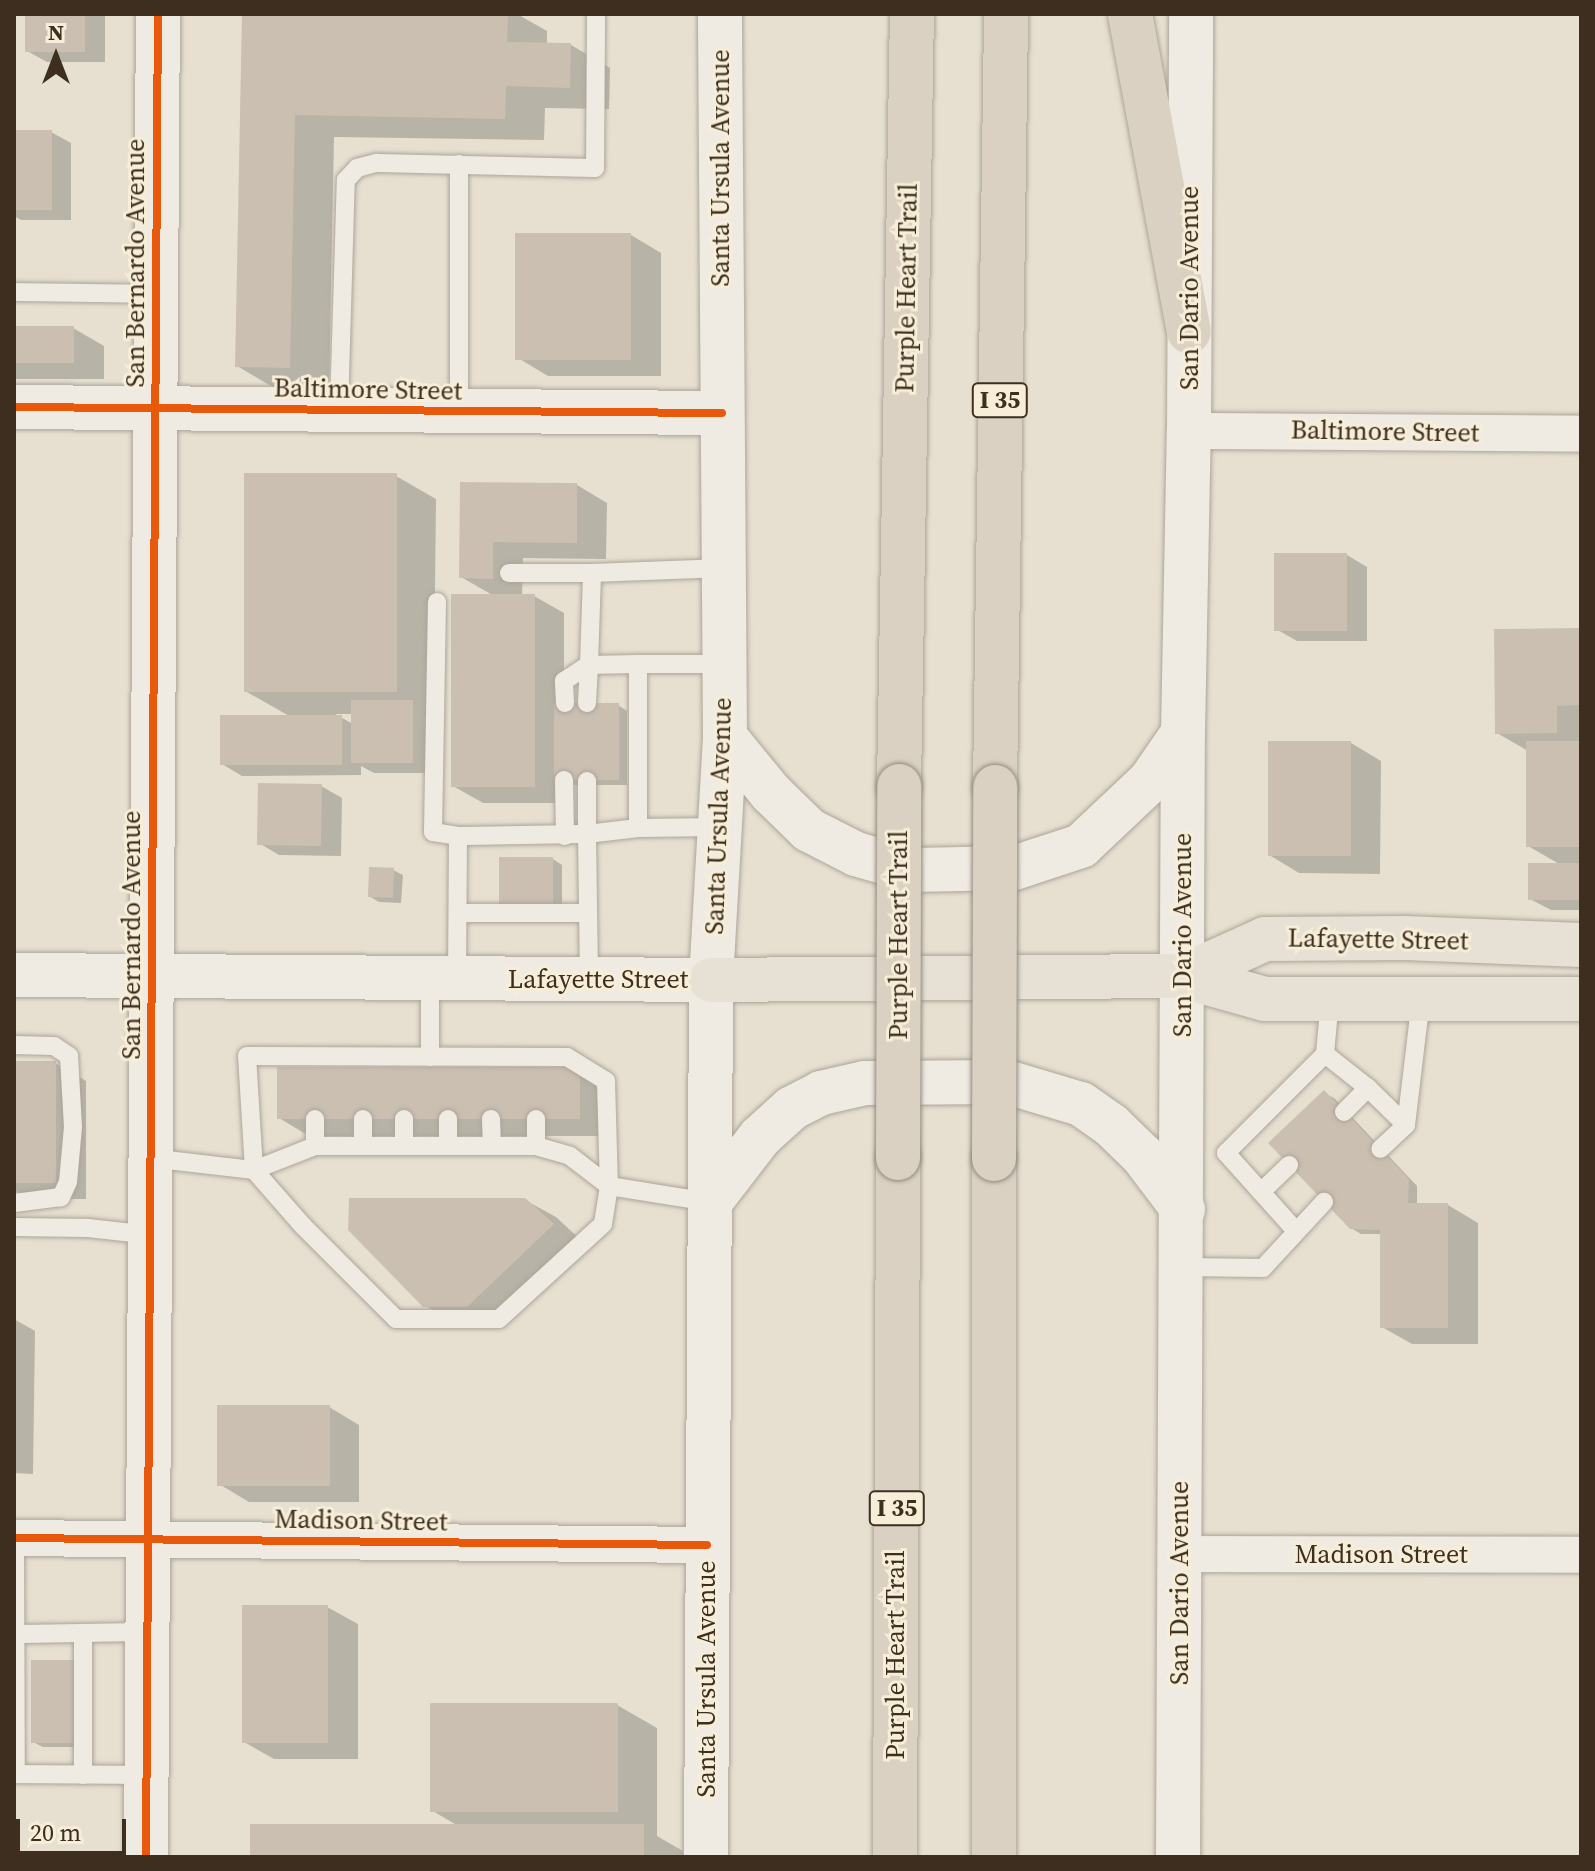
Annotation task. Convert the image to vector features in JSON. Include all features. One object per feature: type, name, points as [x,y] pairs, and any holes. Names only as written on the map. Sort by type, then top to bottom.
[{"type":"highway","name":"Purple Heart Trail","points":[[895,1857],[899,786],[912,14]]},
{"type":"highway","name":"I 35","points":[[994,1857],[995,787],[1006,14]]},
{"type":"highway","points":[[1130,14],[1189,332]]},
{"type":"main road","name":"San Bernardo Avenue","points":[[146,1857],[158,14]]},
{"type":"main road","name":"Santa Ursula Avenue","points":[[706,1857],[711,980],[725,737],[720,14]]},
{"type":"main road","name":"San Dario Avenue","points":[[1178,1857],[1183,1209],[1205,1156],[1183,976],[1191,14]]},
{"type":"main road","name":"Baltimore Street","points":[[14,407],[722,413]]},
{"type":"main road","points":[[725,737],[771,793],[809,830],[856,854],[911,870],[1014,868],[1081,846],[1150,781],[1183,733]]},
{"type":"main road","name":"Lafayette Street","points":[[1183,976],[1265,939],[1405,938],[1581,945]]},
{"type":"main road","name":"Lafayette Street","points":[[14,975],[589,980],[1183,976],[1265,999],[1581,999]]},
{"type":"main road","points":[[710,1202],[760,1137],[792,1108],[821,1093],[865,1083],[1007,1082],[1081,1104],[1111,1125],[1142,1155],[1183,1209]]},
{"type":"street","name":"Baltimore Street","points":[[1189,431],[1581,434]]},
{"type":"street","name":"Madison Street","points":[[14,1538],[707,1545]]},
{"type":"street","name":"Madison Street","points":[[1180,1554],[1581,1555]]},
{"type":"lane","points":[[339,410],[346,180],[357,168],[376,163],[595,168],[596,14]]},
{"type":"lane","points":[[459,164],[459,411]]},
{"type":"lane","points":[[14,292],[156,294]]},
{"type":"lane","points":[[509,573],[724,568]]},
{"type":"lane","points":[[587,703],[592,573]]},
{"type":"lane","points":[[437,602],[433,832],[458,836],[565,836],[638,828],[722,827]]},
{"type":"lane","points":[[638,664],[638,828]]},
{"type":"lane","points":[[565,703],[564,681],[589,665],[724,664]]},
{"type":"lane","points":[[564,780],[565,836]]},
{"type":"lane","points":[[587,781],[589,980]]},
{"type":"lane","points":[[441,1060],[444,979],[458,913],[458,836]]},
{"type":"lane","points":[[458,913],[586,913]]},
{"type":"lane","points":[[1296,1231],[1261,1192],[1205,1156],[1325,1054],[1330,999]]},
{"type":"lane","points":[[1380,1149],[1406,1125],[1421,999]]},
{"type":"lane","points":[[14,1045],[54,1046],[69,1056],[73,1127],[68,1182],[61,1197],[14,1203]]},
{"type":"lane","points":[[1325,1054],[1368,1088],[1406,1125]]},
{"type":"lane","points":[[247,1056],[314,1061],[491,1062],[535,1062],[567,1057],[606,1081],[609,1186],[603,1224],[499,1319],[396,1319],[303,1226],[254,1170],[247,1056]]},
{"type":"lane","points":[[1344,1112],[1368,1088]]},
{"type":"lane","points":[[315,1119],[315,1146]]},
{"type":"lane","points":[[363,1119],[363,1146]]},
{"type":"lane","points":[[404,1119],[404,1146]]},
{"type":"lane","points":[[448,1119],[448,1146]]},
{"type":"lane","points":[[491,1119],[492,1146]]},
{"type":"lane","points":[[536,1119],[536,1146]]},
{"type":"lane","points":[[150,1158],[254,1170],[315,1146],[536,1146],[570,1156],[609,1186],[710,1202]]},
{"type":"lane","points":[[1261,1192],[1289,1165]]},
{"type":"lane","points":[[1182,1267],[1263,1268],[1324,1202]]},
{"type":"lane","points":[[14,1227],[88,1228],[150,1235]]},
{"type":"lane","points":[[14,1538],[16,1774],[146,1775]]},
{"type":"lane","points":[[15,1634],[147,1632]]},
{"type":"lane","points":[[83,1634],[83,1775]]},
{"type":"building","points":[[25,14],[85,14],[85,52],[25,52]]},
{"type":"building","points":[[242,14],[508,14],[507,42],[571,43],[570,88],[506,86],[505,119],[295,115],[290,368],[235,367]]},
{"type":"building","points":[[14,130],[52,130],[52,210],[14,210]]},
{"type":"building","points":[[515,233],[631,233],[631,360],[515,360]]},
{"type":"building","points":[[14,326],[74,326],[74,363],[14,363]]},
{"type":"building","points":[[244,473],[397,473],[397,692],[244,692]]},
{"type":"building","points":[[460,482],[577,483],[577,543],[493,542],[493,579],[459,578]]},
{"type":"building","points":[[1274,553],[1347,553],[1347,631],[1274,631]]},
{"type":"building","points":[[451,594],[535,594],[535,787],[451,787]]},
{"type":"building","points":[[1581,628],[1581,705],[1557,706],[1557,733],[1495,734],[1494,629]]},
{"type":"building","points":[[351,700],[413,700],[413,763],[351,763]]},
{"type":"building","points":[[554,703],[619,703],[619,780],[554,780]]},
{"type":"building","points":[[220,715],[342,715],[342,765],[220,765]]},
{"type":"building","points":[[1268,741],[1351,741],[1351,856],[1268,856]]},
{"type":"building","points":[[1526,741],[1581,741],[1581,847],[1526,847]]},
{"type":"building","points":[[258,783],[322,784],[321,846],[257,845]]},
{"type":"building","points":[[499,857],[553,857],[553,905],[499,905]]},
{"type":"building","points":[[1528,863],[1581,863],[1581,900],[1528,900]]},
{"type":"building","points":[[369,867],[394,868],[393,898],[368,897]]},
{"type":"building","points":[[14,1061],[56,1061],[56,1183],[14,1183]]},
{"type":"building","points":[[277,1067],[580,1067],[580,1119],[277,1119]]},
{"type":"building","points":[[1324,1090],[1409,1179],[1408,1203],[1448,1203],[1448,1328],[1380,1328],[1380,1230],[1350,1229],[1268,1143]]},
{"type":"building","points":[[349,1198],[525,1198],[554,1224],[467,1307],[423,1307],[348,1230]]},
{"type":"building","points":[[217,1405],[330,1405],[330,1486],[217,1486]]},
{"type":"building","points":[[242,1605],[328,1605],[328,1743],[242,1743]]},
{"type":"building","points":[[31,1660],[75,1660],[75,1743],[31,1743]]},
{"type":"building","points":[[430,1703],[618,1703],[618,1812],[430,1812]]},
{"type":"building","points":[[250,1824],[644,1824],[644,1857],[250,1857]]},
{"type":"building","points":[[14,1851],[36,1851],[36,1857],[14,1857]]},
{"type":"cycle path","points":[[146,1857],[158,14]]},
{"type":"cycle path","points":[[14,407],[722,413]]},
{"type":"cycle path","points":[[14,1538],[707,1545]]}]
